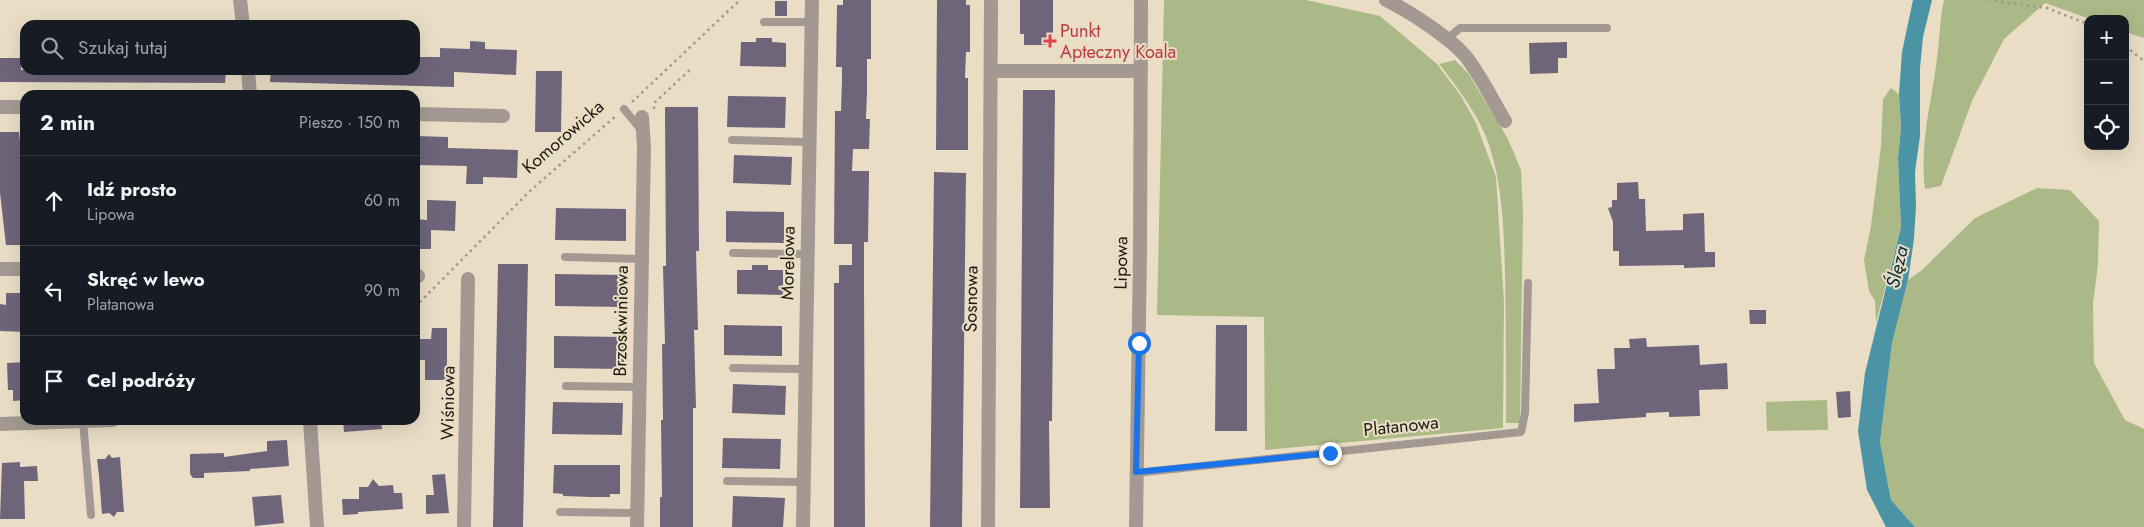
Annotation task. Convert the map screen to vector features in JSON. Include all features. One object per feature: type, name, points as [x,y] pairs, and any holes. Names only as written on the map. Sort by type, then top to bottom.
[{"type":"street","points":[[240,0],[242,20]]},
{"type":"street","name":"Sosnowa","points":[[988,527],[991,0]]},
{"type":"street","name":"Lipowa","points":[[1136,527],[1141,0]]},
{"type":"street","points":[[1386,0],[1399,6],[1447,39],[1467,58],[1505,122]]},
{"type":"street","name":"Morelowa","points":[[803,527],[810,8]]},
{"type":"street","points":[[992,71],[1141,72]]},
{"type":"street","points":[[248,75],[250,90]]},
{"type":"street","points":[[0,107],[20,107]]},
{"type":"street","points":[[420,114],[503,116]]},
{"type":"street","name":"Brzoskwiniowa","points":[[637,520],[642,259],[642,117]]},
{"type":"street","points":[[0,269],[20,269]]},
{"type":"street","name":"Wiśniowa","points":[[464,527],[468,279]]},
{"type":"street","points":[[0,424],[20,423]]},
{"type":"street","points":[[310,425],[317,527]]},
{"type":"lane","points":[[764,22],[810,8]]},
{"type":"lane","points":[[1447,39],[1460,28],[1607,28]]},
{"type":"lane","points":[[624,109],[643,132]]},
{"type":"lane","points":[[732,140],[809,142]]},
{"type":"lane","points":[[734,253],[807,254]]},
{"type":"lane","points":[[565,258],[642,259]]},
{"type":"lane","name":"Platanowa","points":[[1136,472],[1521,432],[1525,413],[1528,283]]},
{"type":"lane","points":[[733,368],[805,369]]},
{"type":"lane","points":[[566,386],[639,386]]},
{"type":"lane","points":[[83,425],[91,515]]},
{"type":"lane","points":[[727,481],[804,482]]},
{"type":"lane","points":[[560,512],[637,520]]},
{"type":"path","name":"Komorowicka","points":[[420,302],[531,190],[624,109],[740,0]]},
{"type":"path","points":[[1988,0],[2047,8],[2084,22]]},
{"type":"path","points":[[2129,49],[2144,61]]},
{"type":"green space","points":[[1164,0],[1306,0],[1380,16],[1437,64],[1461,96],[1476,123],[1496,177],[1504,302],[1503,428],[1265,450],[1264,317],[1157,315]]},
{"type":"green space","points":[[1944,0],[2144,0],[2144,38],[2129,33],[2129,15],[2084,15],[2084,17],[2045,3],[2004,39],[1972,101],[1941,186],[1925,189],[1925,136],[1936,67]]},
{"type":"green space","points":[[1455,60],[1468,73],[1508,139],[1521,170],[1523,215],[1520,423],[1506,423],[1504,243],[1498,179],[1490,148],[1481,126],[1461,93],[1439,64]]},
{"type":"green space","points":[[1891,88],[1899,94],[1901,128],[1898,158],[1901,227],[1876,323],[1875,301],[1869,291],[1864,260],[1871,226],[1881,146],[1883,99]]},
{"type":"green space","points":[[2037,188],[2070,190],[2099,221],[2098,264],[2093,304],[2094,363],[2125,420],[2144,429],[2144,527],[1915,527],[1891,500],[1880,442],[1892,343],[1908,280],[1922,270],[1975,218]]},
{"type":"green space","points":[[1827,400],[1828,430],[1767,431],[1766,402]]},
{"type":"water","name":"Ślęza","points":[[1913,0],[1932,0],[1923,37],[1920,68],[1920,136],[1915,172],[1916,206],[1914,239],[1908,280],[1892,343],[1880,442],[1891,500],[1915,527],[1886,527],[1867,490],[1858,431],[1865,373],[1901,227],[1898,158],[1901,128],[1899,94],[1902,52]]},
{"type":"building","points":[[843,0],[871,0],[871,59],[867,59],[866,119],[870,119],[869,149],[853,149],[852,171],[869,171],[868,242],[864,242],[865,527],[834,527],[834,283],[839,283],[839,265],[852,265],[852,244],[834,244],[835,111],[841,111],[842,80],[842,67],[836,67],[837,5],[843,5]]},
{"type":"building","points":[[937,0],[966,0],[966,5],[970,5],[970,52],[966,52],[965,78],[968,78],[968,150],[936,150]]},
{"type":"building","points":[[1020,0],[1053,0],[1053,45],[1024,45],[1024,34],[1020,34]]},
{"type":"building","points":[[775,1],[787,1],[787,16],[775,16]]},
{"type":"building","points":[[756,38],[772,38],[772,42],[786,43],[786,67],[740,66],[741,42],[756,42]]},
{"type":"building","points":[[470,41],[485,42],[485,49],[517,50],[516,75],[454,72],[454,87],[270,82],[271,75],[420,75],[420,57],[440,57],[440,48],[470,49]]},
{"type":"building","points":[[1567,42],[1567,58],[1558,58],[1558,73],[1530,74],[1529,43]]},
{"type":"building","points":[[0,58],[20,58],[20,75],[226,75],[225,83],[0,82]]},
{"type":"building","points":[[536,71],[562,71],[561,132],[535,132]]},
{"type":"building","points":[[1023,90],[1055,90],[1052,421],[1049,421],[1050,508],[1020,508]]},
{"type":"building","points":[[728,96],[786,97],[785,128],[727,127]]},
{"type":"building","points":[[665,107],[698,107],[699,251],[696,251],[698,330],[694,330],[696,408],[693,408],[693,527],[660,527],[660,497],[662,497],[661,420],[663,420],[662,344],[665,344],[663,266],[666,266]]},
{"type":"building","points":[[0,132],[19,132],[20,245],[6,245],[0,193]]},
{"type":"building","points":[[420,136],[448,137],[448,148],[518,150],[517,178],[483,177],[483,184],[466,184],[467,166],[420,165]]},
{"type":"building","points":[[734,155],[792,157],[791,185],[733,183]]},
{"type":"building","points":[[934,172],[966,173],[962,527],[930,527]]},
{"type":"building","points":[[1638,182],[1639,199],[1645,199],[1646,231],[1683,230],[1683,214],[1704,213],[1705,252],[1715,252],[1715,267],[1684,268],[1684,265],[1619,266],[1619,251],[1613,251],[1613,222],[1608,208],[1612,207],[1612,200],[1617,200],[1617,183]]},
{"type":"building","points":[[427,200],[456,201],[455,231],[431,230],[431,249],[420,249],[420,219],[427,220]]},
{"type":"building","points":[[556,208],[626,209],[626,241],[555,240]]},
{"type":"building","points":[[726,211],[784,212],[784,243],[726,242]]},
{"type":"building","points":[[498,264],[528,264],[523,527],[493,527]]},
{"type":"building","points":[[752,265],[768,265],[768,270],[783,270],[783,295],[737,294],[737,270],[752,270]]},
{"type":"building","points":[[555,274],[625,275],[625,307],[555,306]]},
{"type":"building","points":[[6,293],[20,293],[20,332],[0,331],[0,304],[6,305]]},
{"type":"building","points":[[1749,310],[1766,310],[1766,324],[1750,324]]},
{"type":"building","points":[[724,325],[782,326],[782,356],[724,355]]},
{"type":"building","points":[[1216,325],[1247,325],[1247,431],[1215,431]]},
{"type":"building","points":[[432,328],[447,328],[447,380],[425,380],[425,360],[420,360],[420,339],[431,339]]},
{"type":"building","points":[[554,336],[624,337],[624,369],[554,368]]},
{"type":"building","points":[[1646,338],[1647,347],[1699,345],[1700,365],[1727,363],[1728,389],[1699,390],[1700,416],[1669,417],[1669,412],[1646,413],[1646,417],[1574,422],[1574,404],[1599,403],[1597,369],[1615,369],[1614,348],[1630,348],[1629,339]]},
{"type":"building","points":[[20,362],[20,400],[13,401],[13,390],[8,390],[7,363]]},
{"type":"building","points":[[733,384],[786,386],[785,415],[732,413]]},
{"type":"building","points":[[1850,391],[1851,417],[1838,418],[1836,392]]},
{"type":"building","points":[[553,402],[623,403],[622,435],[552,434]]},
{"type":"building","points":[[343,425],[382,425],[382,429],[344,432]]},
{"type":"building","points":[[723,438],[781,439],[780,469],[722,468]]},
{"type":"building","points":[[287,440],[289,466],[250,469],[250,471],[204,473],[204,478],[193,478],[190,474],[190,454],[224,453],[224,457],[267,451],[267,441]]},
{"type":"building","points":[[109,454],[112,458],[120,457],[124,512],[117,512],[114,517],[109,513],[102,514],[97,459],[105,459]]},
{"type":"building","points":[[20,462],[20,467],[37,466],[38,481],[24,481],[25,519],[0,519],[2,463]]},
{"type":"building","points":[[554,465],[620,465],[620,494],[610,494],[610,497],[591,497],[563,496],[563,494],[553,493]]},
{"type":"building","points":[[445,474],[449,513],[426,514],[426,495],[434,495],[432,475]]},
{"type":"building","points":[[373,479],[379,486],[393,485],[394,493],[402,493],[403,509],[343,515],[342,499],[359,499],[359,487],[368,487]]},
{"type":"building","points":[[281,495],[284,523],[255,526],[252,497]]},
{"type":"building","points":[[733,496],[785,498],[783,527],[732,527]]},
{"type":"place","name":"Punkt Apteczny Koala","points":[[1050,41]]},
{"type":"route","points":[[1139,343],[1136,472],[1330,453]]}]
